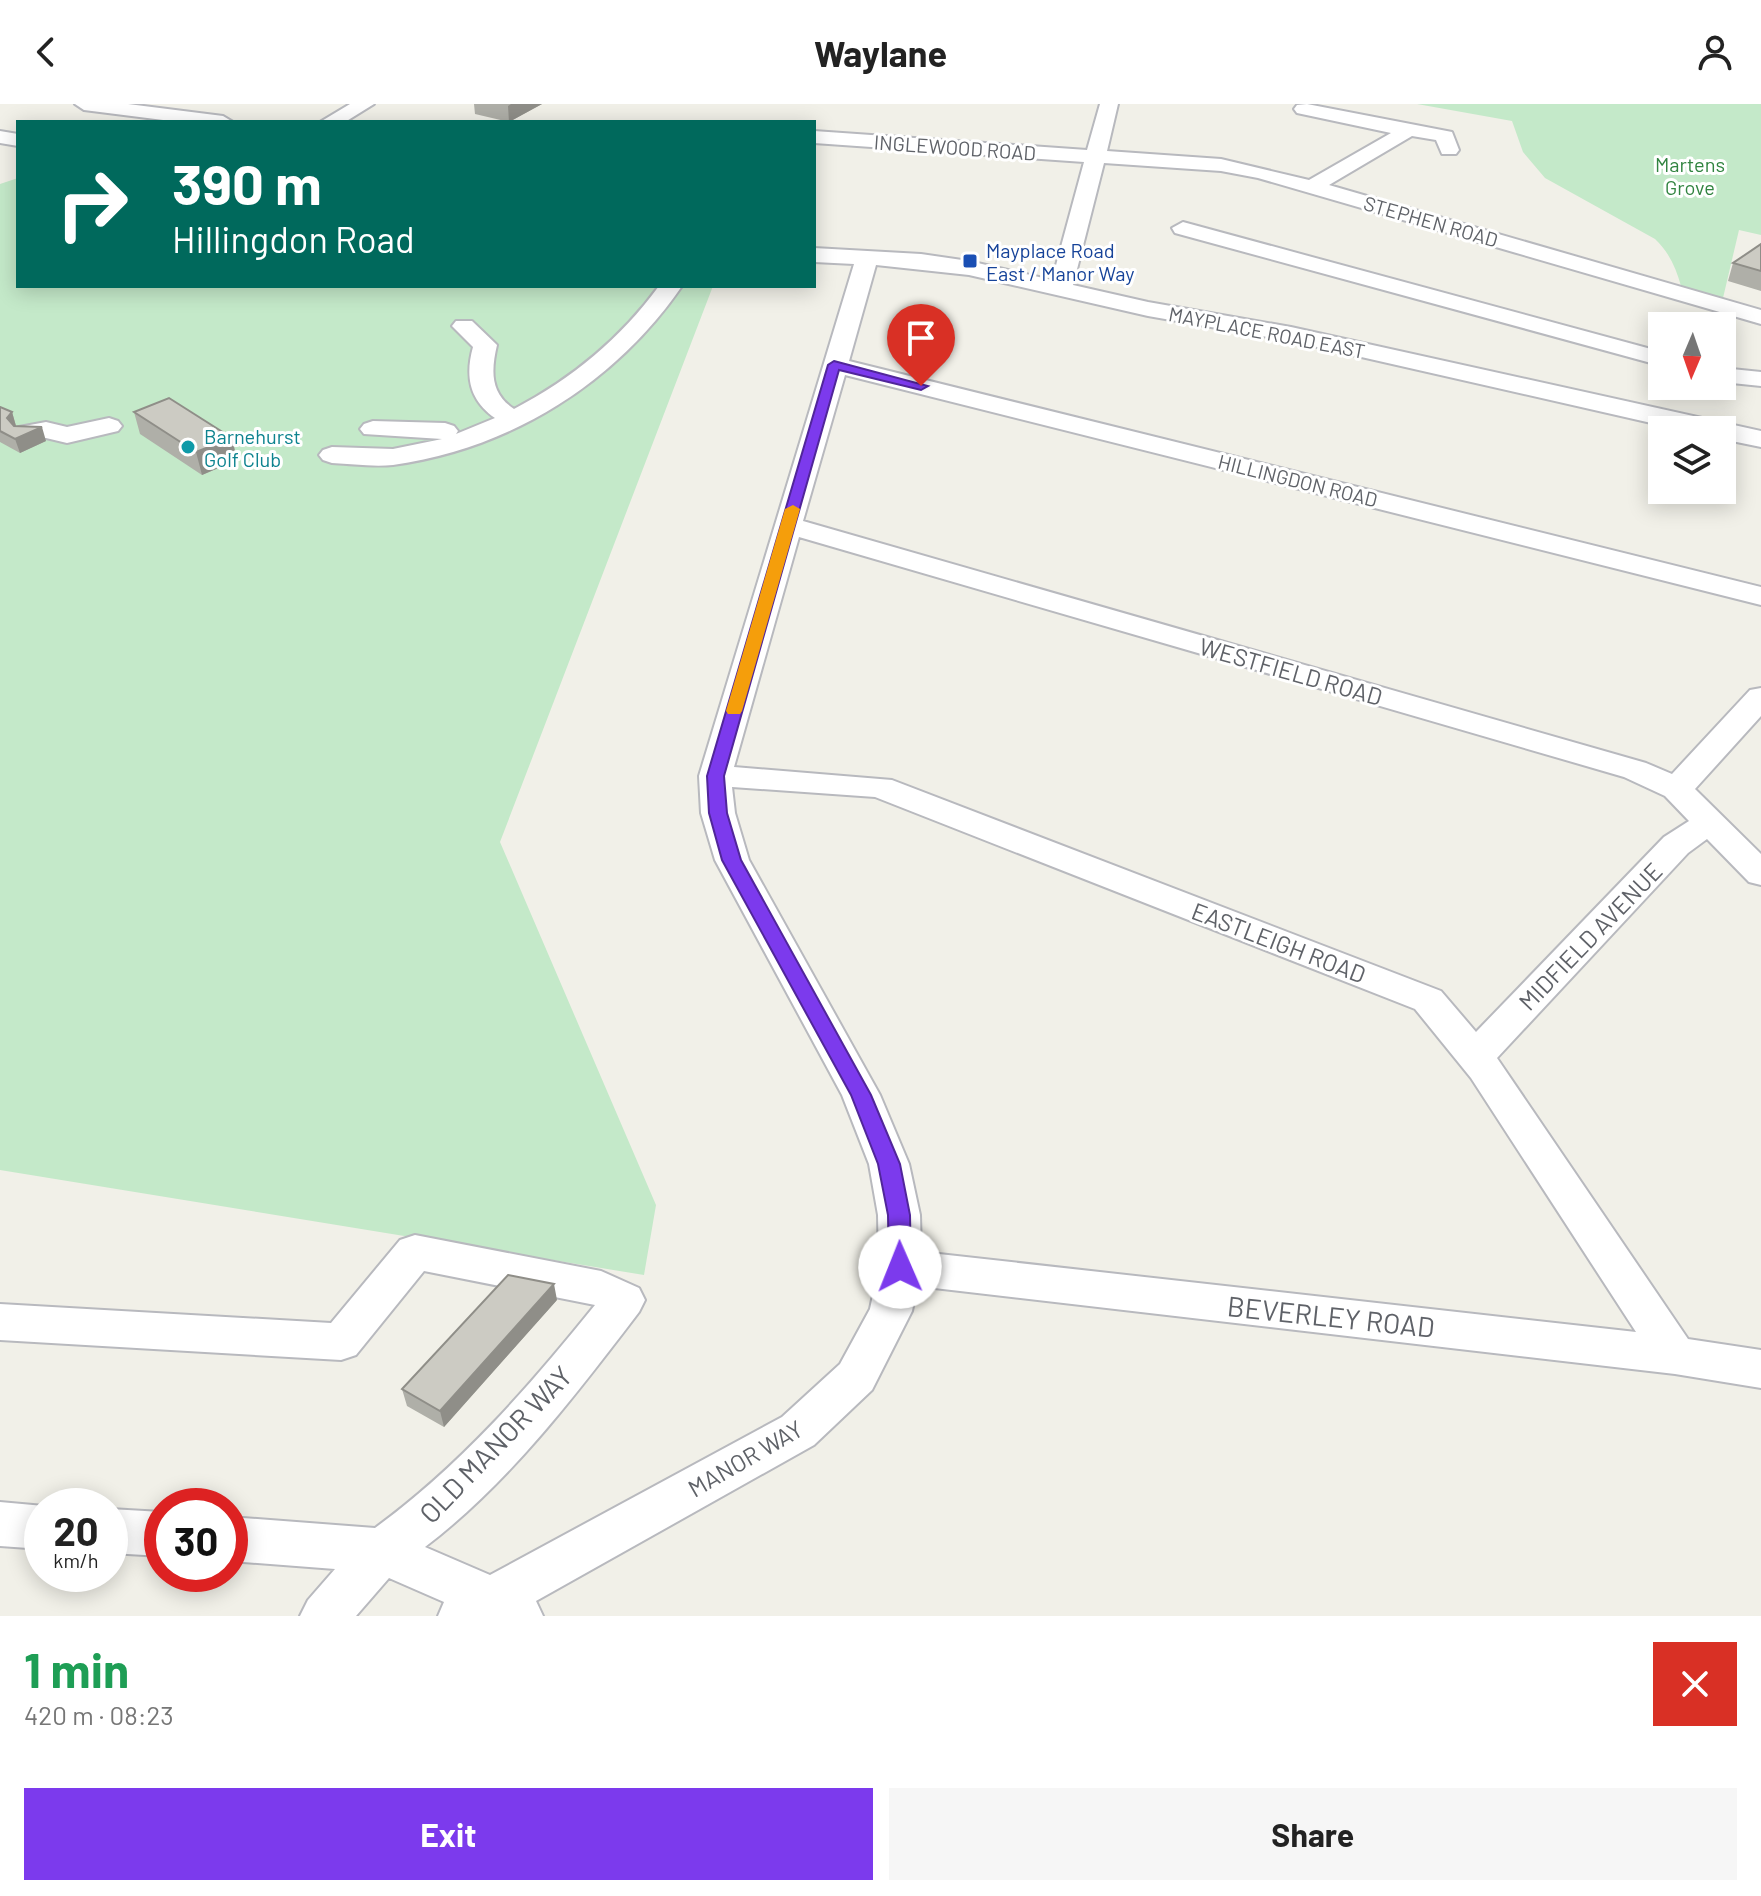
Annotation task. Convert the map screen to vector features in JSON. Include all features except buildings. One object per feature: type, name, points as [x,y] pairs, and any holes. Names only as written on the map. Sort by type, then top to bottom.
[{"type":"street","points":[[84,104],[208,120]]},
{"type":"street","points":[[336,104],[362,106]]},
{"type":"street","points":[[1061,288],[1109,104]]},
{"type":"street","points":[[334,120],[362,106]]},
{"type":"street","points":[[1304,109],[1450,137]]},
{"type":"street","points":[[1313,186],[1411,129]]},
{"type":"street","name":"INGLEWOOD ROAD","points":[[816,137],[1095,157]]},
{"type":"street","name":"STEPHEN ROAD","points":[[1095,157],[1221,165],[1313,186],[1756,311]]},
{"type":"street","points":[[1183,228],[1648,355]]},
{"type":"street","name":"MAYPLACE ROAD EAST","points":[[816,255],[969,268],[1148,309],[1291,334],[1653,416]]},
{"type":"street","name":"MANOR WAY","points":[[491,1611],[798,1431],[856,1377],[891,1311],[900,1267],[899,1215],[889,1164],[861,1095],[732,860],[718,813],[715,776],[867,258]]},
{"type":"street","points":[[373,429],[440,431],[482,427],[512,418],[563,392],[616,351],[655,310],[670,288]]},
{"type":"street","points":[[464,326],[485,345],[480,362],[483,395],[496,410],[512,418]]},
{"type":"street","name":"HILLINGDON ROAD","points":[[834,365],[1761,596]]},
{"type":"street","points":[[1736,379],[1761,379]]},
{"type":"street","points":[[332,455],[389,457],[436,449],[489,436],[512,418]]},
{"type":"street","points":[[28,432],[46,430],[67,435],[109,426]]},
{"type":"street","name":"MAYPLACE ROAD EAST","points":[[1736,434],[1761,439]]},
{"type":"street","name":"WESTFIELD ROAD","points":[[788,525],[1635,770],[1677,789],[1761,874]]},
{"type":"street","points":[[1677,789],[1761,697]]},
{"type":"street","name":"EASTLEIGH ROAD","points":[[715,776],[880,787],[1428,1000],[1475,1057],[1675,1355]]},
{"type":"street","name":"MIDFIELD AVENUE","points":[[1475,1057],[1676,845],[1710,822]]},
{"type":"street","name":"OLD MANOR WAY","points":[[0,1322],[341,1342],[415,1252],[601,1288],[624,1300],[542,1404],[430,1515],[382,1551],[325,1616]]},
{"type":"street","name":"BEVERLEY ROAD","points":[[900,1267],[1675,1355],[1761,1369]]},
{"type":"street","points":[[0,1524],[24,1526]]},
{"type":"street","points":[[248,1540],[382,1551],[491,1611]]},
{"type":"green space","name":"Martens Grove","points":[[1417,104],[1761,104],[1761,235],[1739,230],[1723,298],[1681,286],[1671,261],[1655,239],[1545,178],[1523,152],[1512,121]]},
{"type":"green space","points":[[16,179],[16,288],[712,288],[500,842],[656,1205],[644,1275],[0,1170],[0,184]]},
{"type":"slow traffic","points":[[734,711],[793,509]]},
{"type":"place","name":"Mayplace Road East / Manor Way","points":[[970,261]]},
{"type":"place","name":"Barnehurst Golf Club","points":[[188,447]]},
{"type":"route","points":[[900,1267],[899,1215],[889,1164],[861,1095],[732,860],[718,813],[715,776],[834,365],[921,386]]}]
